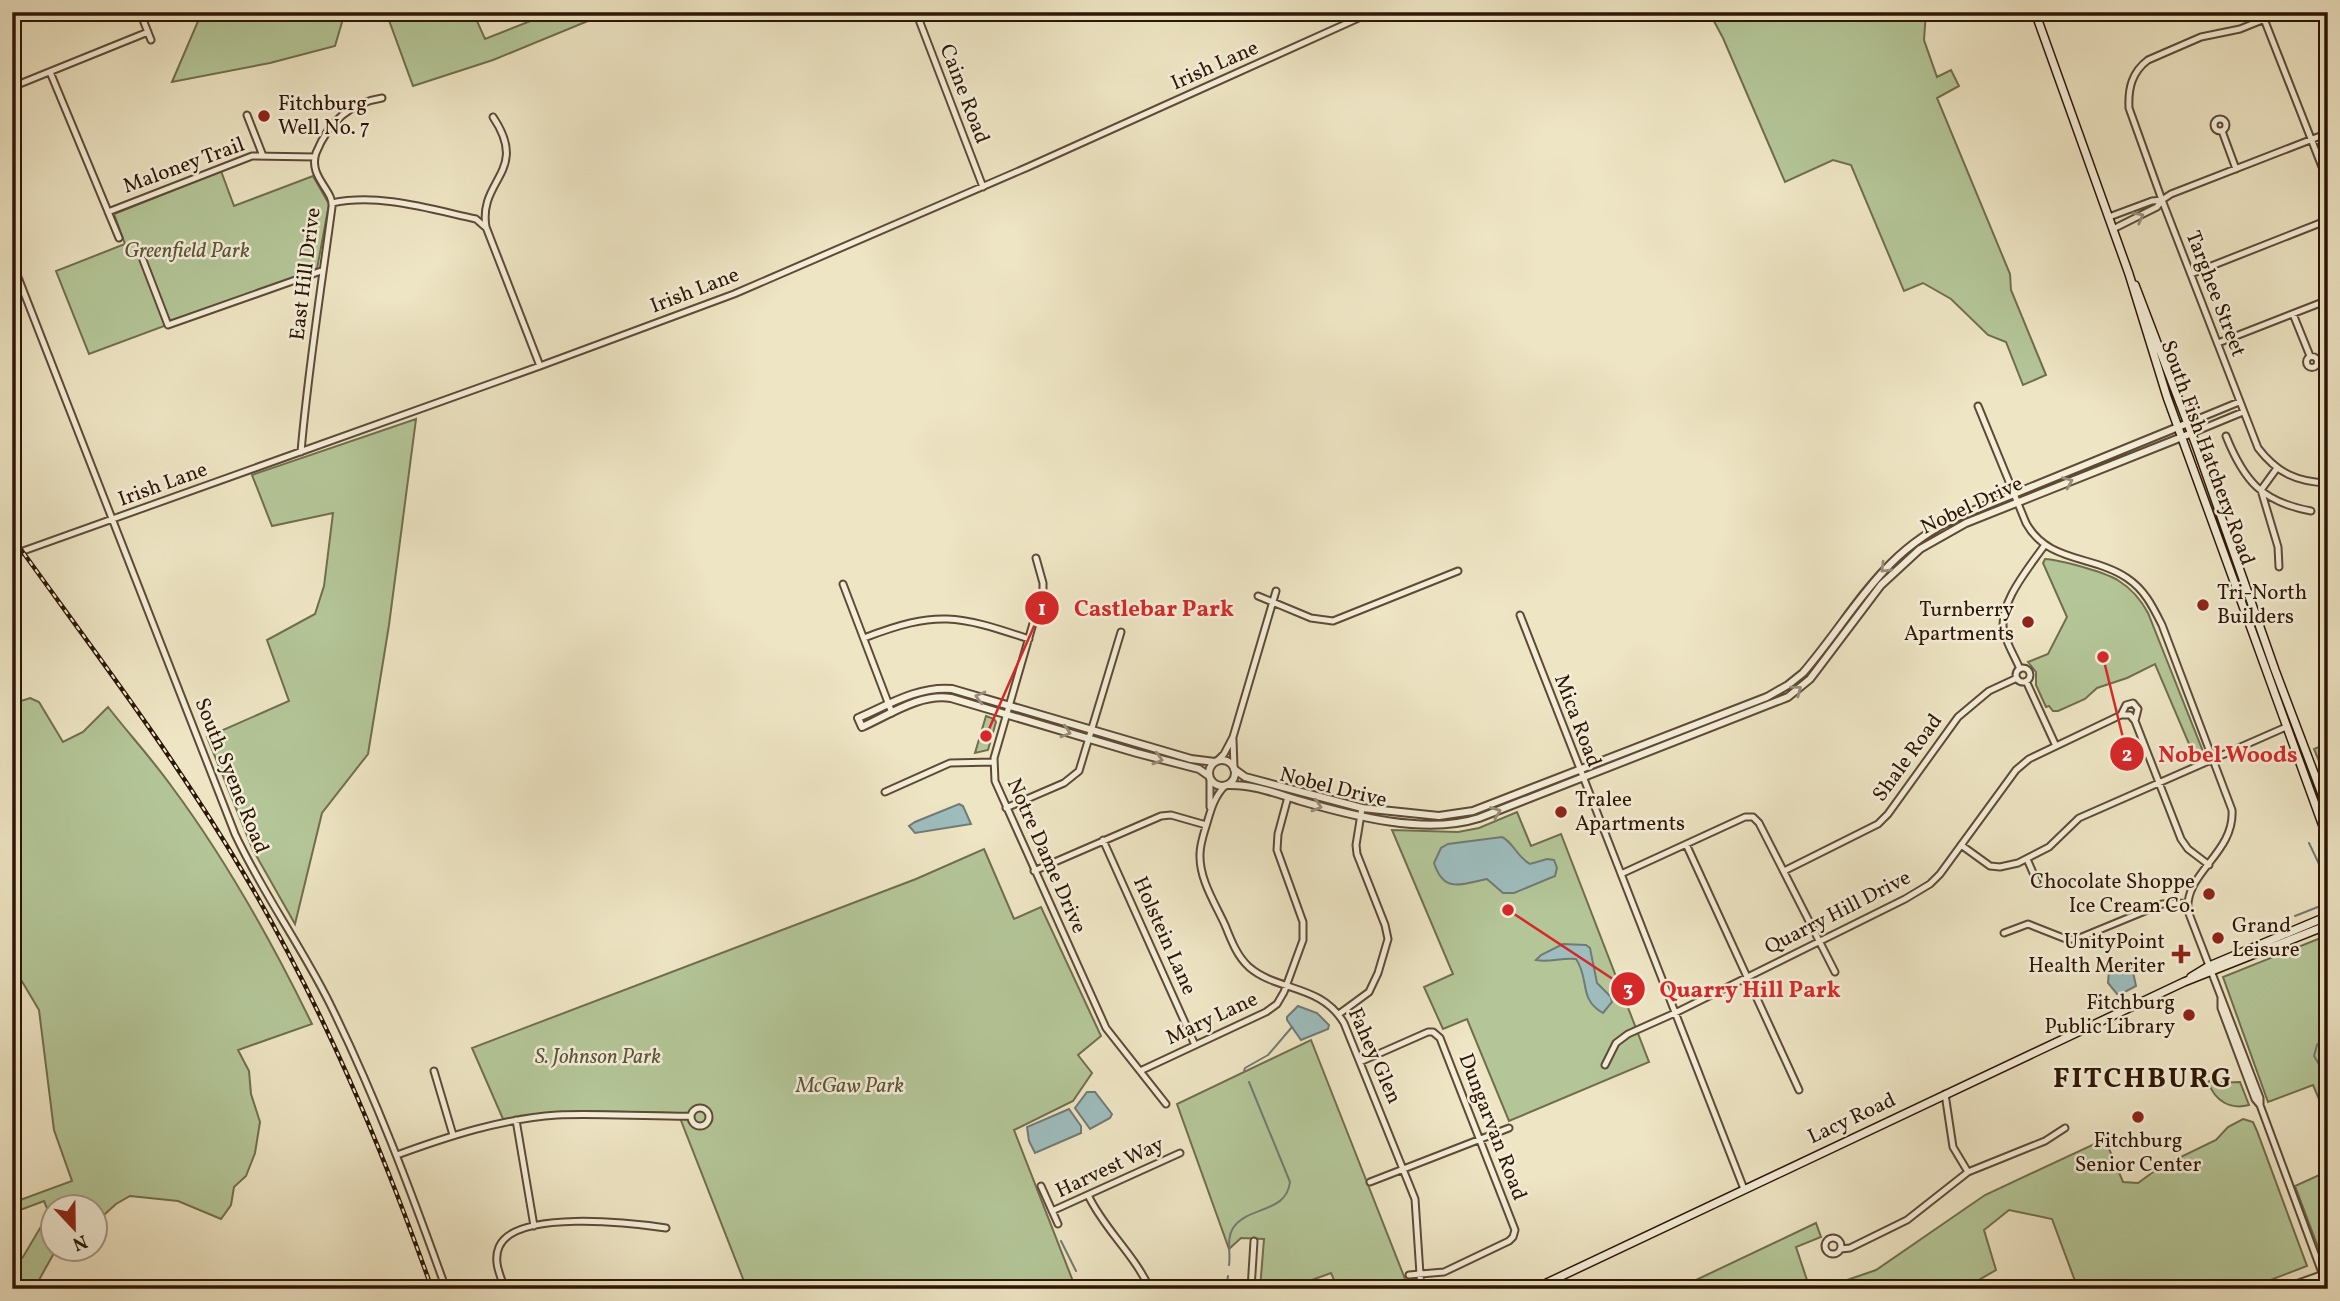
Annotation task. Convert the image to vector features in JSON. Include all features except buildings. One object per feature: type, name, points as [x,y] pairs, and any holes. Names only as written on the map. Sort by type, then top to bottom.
[{"type":"main road","name":"South Fish Hatchery Road","points":[[2035,12],[2129,274],[2177,428],[2328,840]]},
{"type":"main road","name":"South Fish Hatchery Road","points":[[2129,274],[2192,433],[2275,670],[2328,810]]},
{"type":"main road","name":"Lacy Road","points":[[1534,1289],[2328,916]]},
{"type":"main road","name":"Lacy Road","points":[[2210,970],[2328,925]]},
{"type":"street","points":[[140,12],[150,40]]},
{"type":"street","name":"Caine Road","points":[[916,12],[983,187]]},
{"type":"street","name":"Irish Lane","points":[[12,555],[540,366],[734,293],[983,187],[1372,12]]},
{"type":"street","points":[[2282,12],[2264,19],[2328,182]]},
{"type":"street","name":"Targhee Street","points":[[2264,19],[2240,29],[2201,37],[2148,60],[2136,73],[2128,94],[2129,108],[2258,448],[2290,477],[2328,484]]},
{"type":"street","points":[[12,87],[148,32]]},
{"type":"street","points":[[50,72],[118,238]]},
{"type":"street","points":[[315,157],[332,125],[358,103],[382,98]]},
{"type":"street","points":[[247,115],[263,156]]},
{"type":"street","points":[[493,117],[506,138],[508,154],[487,205],[486,227],[540,366]]},
{"type":"street","points":[[2222,131],[2236,169]]},
{"type":"street","points":[[2113,229],[2157,207],[2171,194],[2328,133]]},
{"type":"street","name":"Maloney Trail","points":[[107,212],[220,166],[252,156],[315,157]]},
{"type":"street","name":"East Hill Drive","points":[[301,452],[321,271],[332,203],[317,176],[315,157]]},
{"type":"street","points":[[332,203],[360,199],[384,201],[476,219],[486,227]]},
{"type":"street","points":[[2109,217],[2152,201],[2162,200]]},
{"type":"street","points":[[2190,274],[2328,219]]},
{"type":"street","points":[[143,260],[169,325],[321,271]]},
{"type":"street","name":"South Syene Road","points":[[12,262],[236,834],[257,880],[299,947],[329,1003],[397,1155],[446,1289]]},
{"type":"street","points":[[2218,343],[2328,300]]},
{"type":"street","points":[[2293,314],[2310,356]]},
{"type":"street","name":"Nobel Drive","points":[[2239,402],[1951,520],[1925,535],[1897,557],[1872,582],[1811,664],[1788,685],[1767,697],[1469,812],[1438,816],[1362,808],[1245,777],[1227,761],[1191,759],[952,689],[931,689],[858,718],[862,727],[922,700],[951,698],[1199,769],[1215,784],[1252,786],[1360,817],[1439,825],[1472,821],[1788,697],[1819,670],[1881,585],[1913,555],[1966,523],[2243,412]]},
{"type":"street","points":[[1978,406],[2030,531],[2044,546],[2119,573],[2136,585],[2149,598],[2162,625],[2230,802],[2233,820],[2229,835],[2193,887],[2187,903],[2189,916],[2221,998],[2221,1008],[2255,1099],[2260,1105],[2325,1274],[2328,1289]]},
{"type":"street","points":[[2226,436],[2243,473],[2261,490],[2285,504],[2311,511]]},
{"type":"street","points":[[2261,490],[2277,468]]},
{"type":"street","points":[[2261,490],[2278,547],[2279,567]]},
{"type":"street","points":[[2020,669],[2004,632],[2003,615],[2010,597],[2044,546]]},
{"type":"street","name":"Notre Dame Drive","points":[[1036,558],[1044,583],[1043,589],[993,762],[995,781],[1105,1028],[1166,1104]]},
{"type":"street","points":[[1258,596],[1311,618],[1333,621],[1458,571]]},
{"type":"street","points":[[843,584],[892,713]]},
{"type":"street","points":[[1233,737],[1276,591]]},
{"type":"street","name":"Mica Road","points":[[1520,615],[1744,1189]]},
{"type":"street","points":[[864,638],[913,621],[943,618],[979,623],[1029,639]]},
{"type":"street","points":[[1006,808],[1070,780],[1081,767],[1121,632]]},
{"type":"street","points":[[2025,668],[2030,673],[2026,681],[2021,682],[2017,678],[2016,673],[2020,669],[2025,668]]},
{"type":"street","name":"Shale Road","points":[[1784,871],[1878,824],[1958,717],[1989,691],[2017,678]]},
{"type":"street","points":[[2026,681],[2056,746]]},
{"type":"street","points":[[951,698],[952,689]]},
{"type":"street","points":[[2121,715],[2126,705],[2133,703],[2138,709],[2136,721],[2181,839],[2188,849],[2209,865]]},
{"type":"street","name":"Quarry Hill Drive","points":[[1605,1065],[1616,1043],[1628,1034],[1748,977],[1930,884],[2016,770],[2029,760],[2121,715],[2130,715],[2136,721]]},
{"type":"street","points":[[1961,845],[1990,866],[2009,866],[2049,847],[2079,818],[2287,727]]},
{"type":"street","name":"Fahey Glen","points":[[1209,814],[1210,766],[1224,754],[1233,737]]},
{"type":"street","name":"Fahey Glen","points":[[1233,737],[1234,776],[1219,792],[1209,814],[1199,853],[1204,878],[1240,957],[1255,972],[1321,999],[1339,1014],[1403,1169],[1417,1213],[1421,1289]]},
{"type":"street","points":[[1648,743],[1651,751]]},
{"type":"street","points":[[1137,753],[1139,744]]},
{"type":"street","points":[[885,792],[950,763],[993,762]]},
{"type":"street","name":"Mary Lane","points":[[1140,1071],[1266,1012],[1280,1000],[1303,940],[1304,928],[1277,850],[1278,834],[1289,797]]},
{"type":"street","points":[[1339,1014],[1369,992],[1388,939],[1357,853],[1362,808]]},
{"type":"street","points":[[1469,812],[1472,821]]},
{"type":"street","points":[[1034,871],[1153,818],[1165,815],[1206,825]]},
{"type":"street","points":[[1620,874],[1745,817],[1753,817],[1759,823],[1835,971]]},
{"type":"street","name":"Holstein Lane","points":[[1103,841],[1195,1045]]},
{"type":"street","points":[[1686,844],[1799,1090]]},
{"type":"street","points":[[2027,859],[2037,881]]},
{"type":"street","points":[[2004,933],[2028,924],[2071,940],[2162,904],[2187,903]]},
{"type":"street","name":"Dungarvan Road","points":[[1360,1062],[1419,1035],[1433,1032],[1440,1038],[1515,1230],[1509,1241],[1444,1272],[1419,1274]]},
{"type":"street","points":[[434,1071],[453,1135]]},
{"type":"street","points":[[1945,1094],[1952,1141],[1959,1160],[1968,1172]]},
{"type":"street","points":[[397,1155],[453,1135],[516,1120],[579,1114],[691,1116]]},
{"type":"street","points":[[516,1120],[534,1226]]},
{"type":"street","points":[[1370,1182],[1509,1128]]},
{"type":"street","points":[[1841,1249],[1850,1248],[1907,1220],[1968,1172],[2045,1141],[2065,1128]]},
{"type":"street","name":"Harvest Way","points":[[1052,1211],[1180,1153]]},
{"type":"street","name":"Harvest Way","points":[[1041,1185],[1058,1224]]},
{"type":"street","points":[[1088,1195],[1097,1213],[1135,1261],[1150,1289]]},
{"type":"street","points":[[505,1289],[496,1257],[498,1247],[512,1232],[534,1226],[584,1222],[666,1228]]},
{"type":"street","points":[[1251,1289],[1254,1241]]},
{"type":"street","points":[[1409,1275],[1419,1274]]},
{"type":"street","points":[[2283,1289],[2325,1274]]},
{"type":"green space","points":[[197,12],[345,12],[335,46],[270,63],[172,82],[199,19]]},
{"type":"green space","points":[[386,12],[473,12],[485,39],[553,12],[583,12],[588,21],[493,60],[413,86]]},
{"type":"green space","points":[[1709,12],[1926,12],[1924,40],[1937,77],[1951,70],[1959,86],[1937,98],[2010,274],[2011,290],[2046,375],[2023,385],[2006,342],[1988,335],[1951,299],[1923,283],[1904,291],[1851,165],[1833,160],[1785,182],[1723,38]]},
{"type":"green space","name":"Greenfield Park","points":[[221,171],[234,206],[313,176],[329,204],[317,269],[89,354],[56,271],[125,244],[114,214]]},
{"type":"green space","points":[[416,419],[389,625],[368,754],[322,813],[295,924],[253,850],[207,737],[289,701],[267,640],[315,614],[324,586],[333,513],[272,526],[252,475]]},
{"type":"green space","points":[[2045,559],[2104,574],[2119,581],[2139,599],[2148,613],[2204,754],[2195,758],[2155,664],[2127,678],[2097,688],[2085,699],[2058,711],[2046,707],[2036,685],[2036,672],[2028,662],[2048,654],[2067,617],[2043,563]]},
{"type":"green space","points":[[30,698],[39,702],[63,742],[83,732],[108,707],[192,815],[230,873],[265,932],[312,1024],[238,1050],[249,1071],[251,1094],[260,1122],[255,1153],[246,1176],[234,1187],[231,1205],[221,1219],[178,1201],[130,1196],[108,1211],[108,1192],[42,1192],[72,1181],[54,1130],[39,1010],[20,978],[12,979],[12,704]]},
{"type":"green space","points":[[986,716],[996,722],[988,750],[975,753]]},
{"type":"green space","points":[[2328,743],[2328,783],[2314,749]]},
{"type":"green space","points":[[1517,812],[1531,846],[1561,834],[1649,1062],[1509,1121],[1467,1019],[1443,1029],[1424,987],[1453,974],[1392,830],[1458,832],[1479,828]]},
{"type":"green space","name":"McGaw Park","points":[[984,849],[1014,919],[1041,907],[1101,1036],[1078,1055],[1092,1073],[1073,1101],[1014,1130],[1076,1289],[917,1289],[915,1284],[903,1289],[747,1289],[678,1113],[580,1111],[503,1119],[472,1048],[916,879]]},
{"type":"green space","points":[[2328,935],[2328,1120],[2313,1085],[2268,1102],[2223,977]]},
{"type":"green space","points":[[1311,1040],[1407,1284],[1394,1289],[1338,1289],[1331,1273],[1287,1289],[1260,1289],[1264,1239],[1241,1238],[1229,1249],[1177,1104]]},
{"type":"green space","points":[[2211,1080],[2215,1083],[2240,1082],[2249,1105],[2224,1103],[2211,1089],[2208,1082]]},
{"type":"green space","points":[[2243,1119],[2253,1122],[2257,1131],[2307,1266],[2247,1289],[2078,1289],[2052,1219],[2009,1210],[1984,1230],[1996,1270],[1963,1289],[1821,1289],[1876,1270],[1985,1195],[2105,1139],[2123,1182],[2138,1183],[2160,1167],[2216,1140],[2228,1127]]},
{"type":"green space","points":[[2328,1171],[2328,1266],[2324,1263],[2295,1186]]},
{"type":"green space","points":[[38,1193],[38,1203],[12,1213],[12,1203]]},
{"type":"green space","points":[[1816,1223],[1821,1237],[1796,1247],[1810,1289],[1677,1289]]},
{"type":"green space","points":[[38,1232],[38,1262],[49,1262],[34,1289],[12,1289],[12,1268],[23,1257]]},
{"type":"green space","points":[[621,1280],[699,1289],[621,1289]]},
{"type":"water","points":[[959,804],[963,806],[971,824],[915,833],[909,826],[915,822]]},
{"type":"water","points":[[1502,837],[1530,864],[1547,859],[1554,860],[1557,868],[1555,876],[1514,893],[1503,893],[1487,879],[1455,884],[1448,883],[1438,873],[1434,863],[1441,848],[1448,844]]},
{"type":"water","points":[[1563,944],[1586,945],[1590,948],[1597,983],[1611,997],[1612,1002],[1603,1013],[1587,995],[1583,974],[1576,959],[1536,960]]},
{"type":"water","points":[[2126,963],[2132,967],[2136,986],[2117,994],[2108,983],[2109,971]]},
{"type":"water","points":[[1298,1006],[1317,1013],[1329,1025],[1328,1029],[1301,1040],[1287,1020]]},
{"type":"water","points":[[1087,1092],[1095,1092],[1112,1114],[1110,1118],[1090,1129],[1075,1108]]},
{"type":"water","points":[[1069,1109],[1081,1126],[1081,1133],[1035,1153],[1029,1141],[1027,1127]]},
{"type":"waterway","points":[[2309,843],[2328,890]]},
{"type":"waterway","points":[[2295,916],[2328,903]]},
{"type":"waterway","points":[[1244,1071],[1268,1055],[1292,1027]]},
{"type":"waterway","points":[[2328,1033],[2317,1045],[2314,1056],[2328,1079]]},
{"type":"waterway","points":[[1229,1265],[1229,1241],[1233,1228],[1248,1216],[1282,1199],[1290,1182],[1249,1082]]},
{"type":"waterway","points":[[1061,1241],[1076,1271]]},
{"type":"waterway","points":[[1227,1283],[1228,1276]]},
{"type":"railway","points":[[12,537],[190,787],[273,924],[348,1077],[392,1181],[432,1289]]},
{"type":"place","name":"Fitchburg Well No. 7","points":[[264,116]]},
{"type":"place","name":"Tri-North Builders","points":[[2203,605]]},
{"type":"place","name":"Turnberry Apartments","points":[[2028,622]]},
{"type":"place","name":"Nobel Woods","points":[[2103,657]]},
{"type":"place","name":"Castlebar Park","points":[[986,736]]},
{"type":"place","name":"Tralee Apartments","points":[[1561,812]]},
{"type":"place","name":"Chocolate Shoppe Ice Cream Co.","points":[[2209,894]]},
{"type":"place","name":"Quarry Hill Park","points":[[1508,910]]},
{"type":"place","name":"Grand Leisure","points":[[2218,938]]},
{"type":"place","name":"UnityPoint Health Meriter","points":[[2181,954]]},
{"type":"place","name":"Fitchburg Public Library","points":[[2189,1015]]},
{"type":"place","name":"Fitchburg Senior Center","points":[[2138,1117]]},
{"type":"district","name":"FITCHBURG","points":[[2143,1079]]},
{"type":"park label","name":"S. Johnson Park","points":[[598,1057]]}]
